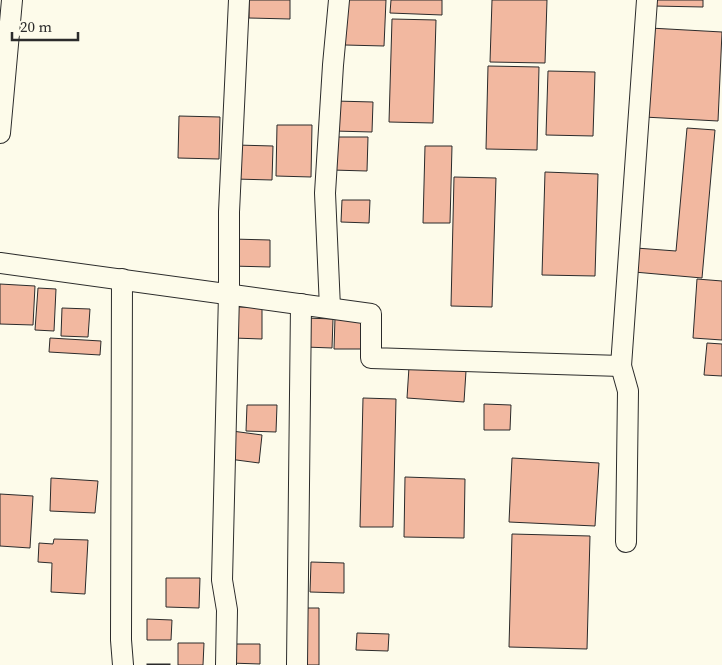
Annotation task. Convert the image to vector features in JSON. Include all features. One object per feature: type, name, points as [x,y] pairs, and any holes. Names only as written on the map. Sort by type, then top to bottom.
[{"type":"street","points":[[0,133],[12,0]]},
{"type":"street","points":[[226,665],[227,610],[222,580],[229,294],[229,212],[239,0]]},
{"type":"street","points":[[330,308],[325,193],[339,0]]},
{"type":"street","points":[[626,542],[628,391],[621,366],[647,0]]},
{"type":"street","points":[[0,263],[371,314],[371,358],[621,366]]},
{"type":"street","points":[[122,280],[121,640],[123,665]]},
{"type":"street","points":[[298,665],[301,304]]},
{"type":"building","points":[[249,0],[290,0],[290,19],[249,18]]},
{"type":"building","points":[[346,0],[386,0],[384,46],[345,45]]},
{"type":"building","points":[[391,0],[442,0],[442,15],[390,13]]},
{"type":"building","points":[[492,0],[547,0],[545,63],[490,62]]},
{"type":"building","points":[[654,0],[703,0],[703,7],[654,6]]},
{"type":"building","points":[[392,19],[436,20],[433,123],[389,122]]},
{"type":"building","points":[[650,28],[722,32],[718,121],[644,117]]},
{"type":"building","points":[[488,66],[539,67],[537,150],[486,149]]},
{"type":"building","points":[[548,71],[595,72],[593,136],[546,135]]},
{"type":"building","points":[[335,101],[373,102],[372,132],[334,131]]},
{"type":"building","points":[[179,116],[220,117],[219,159],[178,158]]},
{"type":"building","points":[[277,125],[312,125],[311,177],[276,176]]},
{"type":"building","points":[[687,128],[715,130],[702,278],[634,272],[636,248],[676,251]]},
{"type":"building","points":[[333,137],[368,137],[367,171],[332,170]]},
{"type":"building","points":[[236,145],[273,146],[272,180],[235,179]]},
{"type":"building","points":[[425,146],[452,146],[450,223],[423,223]]},
{"type":"building","points":[[545,172],[598,174],[595,276],[542,275]]},
{"type":"building","points":[[454,177],[496,178],[492,307],[451,306]]},
{"type":"building","points":[[342,200],[370,200],[369,223],[341,222]]},
{"type":"building","points":[[232,239],[270,240],[270,267],[231,266]]},
{"type":"building","points":[[697,279],[722,281],[722,340],[693,338]]},
{"type":"building","points":[[0,284],[35,286],[33,325],[0,324]]},
{"type":"building","points":[[38,288],[56,289],[54,331],[35,330]]},
{"type":"building","points":[[234,307],[262,307],[262,339],[233,338]]},
{"type":"building","points":[[62,308],[90,309],[88,337],[61,336]]},
{"type":"building","points":[[306,318],[333,319],[332,348],[305,347]]},
{"type":"building","points":[[335,318],[365,319],[364,349],[334,349]]},
{"type":"building","points":[[50,338],[101,341],[100,355],[49,352]]},
{"type":"building","points":[[707,343],[722,344],[722,376],[704,375]]},
{"type":"building","points":[[409,367],[466,371],[464,402],[407,398]]},
{"type":"building","points":[[363,398],[396,399],[393,527],[360,527]]},
{"type":"building","points":[[484,404],[511,405],[510,430],[484,430]]},
{"type":"building","points":[[247,405],[277,405],[276,432],[246,431]]},
{"type":"building","points":[[232,431],[262,435],[259,463],[229,459]]},
{"type":"building","points":[[512,458],[599,463],[595,526],[509,522]]},
{"type":"building","points":[[405,477],[465,479],[464,538],[404,537]]},
{"type":"building","points":[[51,478],[98,481],[95,513],[50,511]]},
{"type":"building","points":[[0,494],[33,496],[30,548],[0,546]]},
{"type":"building","points":[[512,534],[590,536],[587,649],[509,647]]},
{"type":"building","points":[[54,539],[88,540],[85,594],[51,592],[52,563],[38,562],[39,543],[53,544]]},
{"type":"building","points":[[311,562],[344,563],[344,593],[310,592]]},
{"type":"building","points":[[166,578],[200,578],[199,608],[166,607]]},
{"type":"building","points":[[290,608],[319,608],[319,665],[289,665]]},
{"type":"building","points":[[147,619],[172,620],[171,640],[147,640]]},
{"type":"building","points":[[357,633],[389,634],[388,651],[356,650]]},
{"type":"building","points":[[178,643],[204,643],[203,665],[178,665]]},
{"type":"building","points":[[230,644],[260,644],[260,664],[229,663]]},
{"type":"building","points":[[170,664],[170,665],[147,665]]}]
